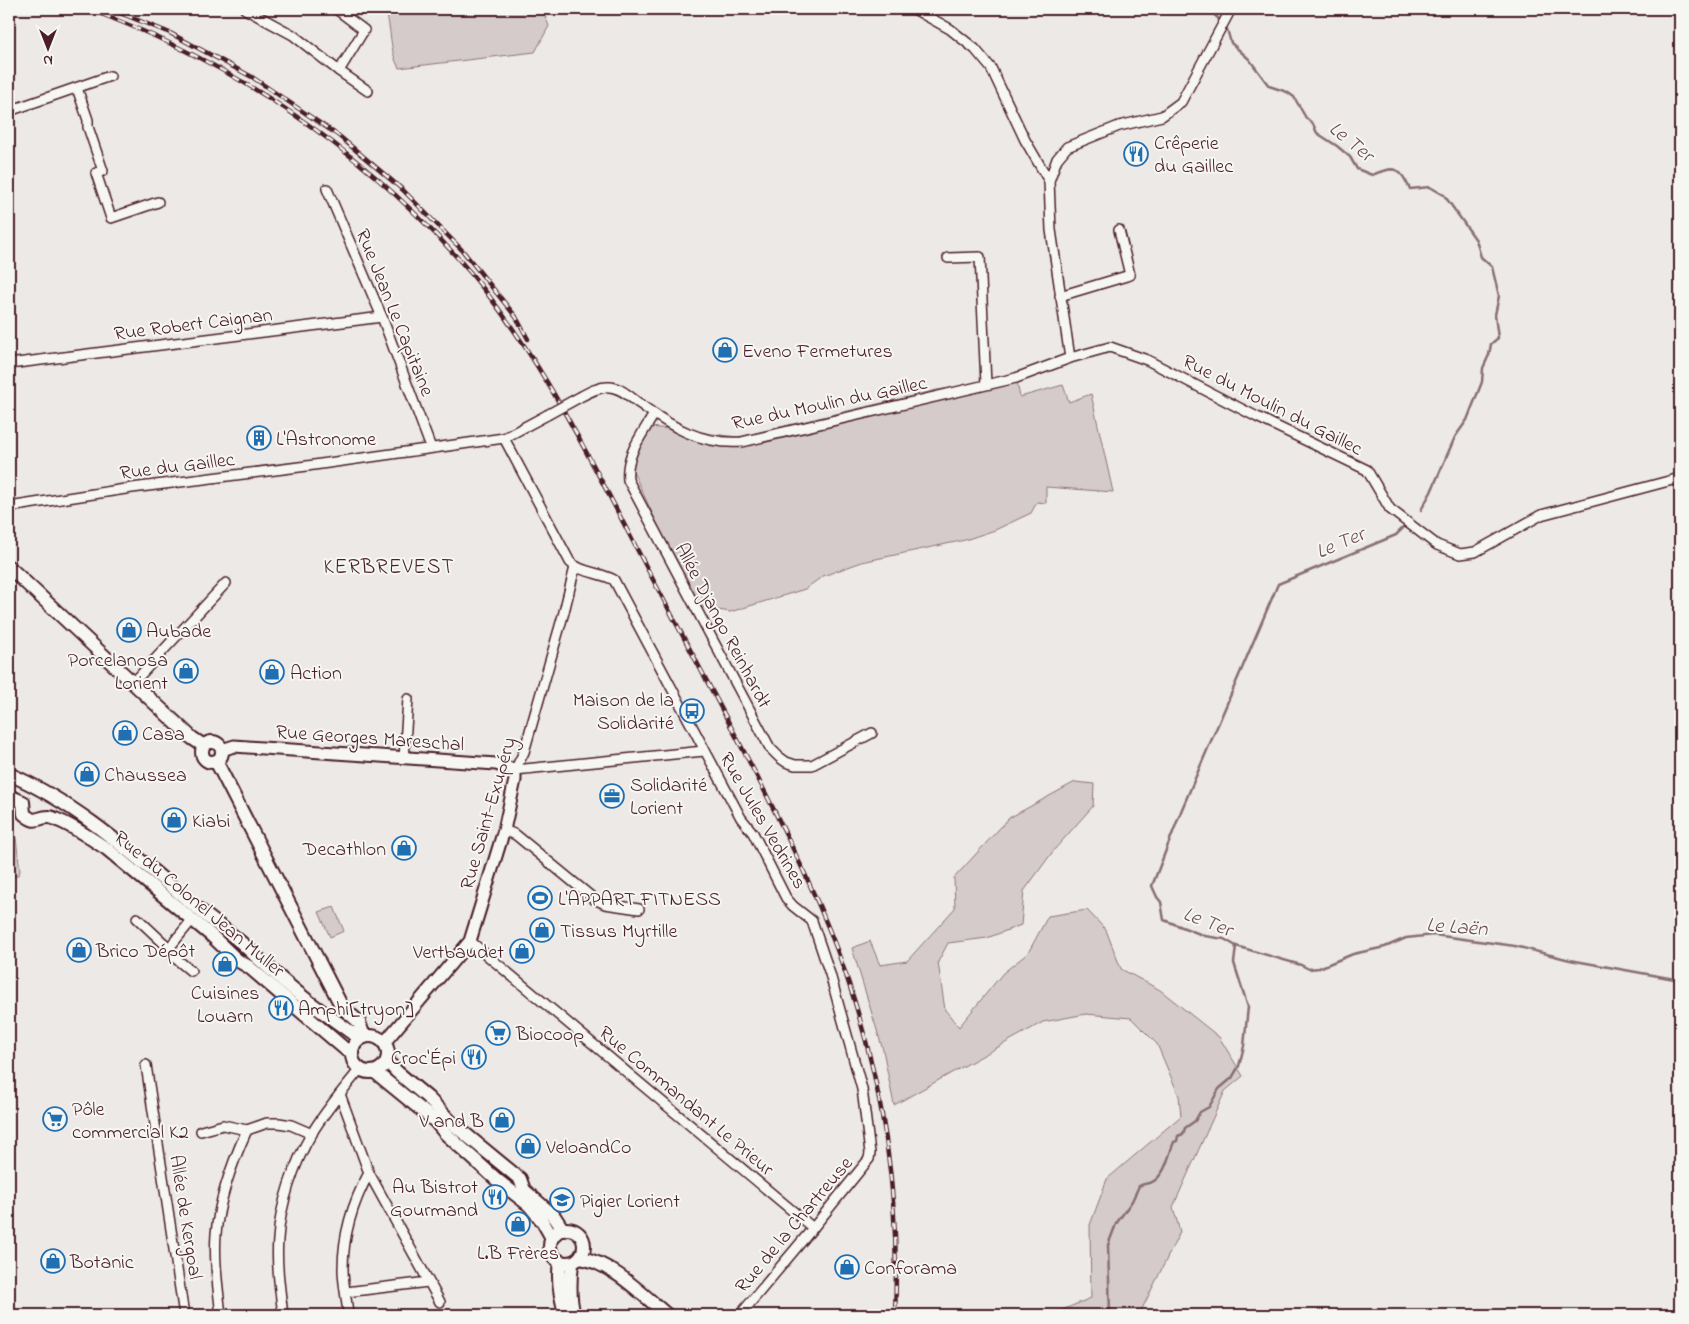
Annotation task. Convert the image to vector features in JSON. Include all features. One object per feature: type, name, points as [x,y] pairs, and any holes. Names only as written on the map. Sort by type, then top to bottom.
[{"type":"main road","points":[[9,568],[192,738],[204,746],[202,752],[204,758],[210,762],[219,755],[342,1007],[359,1022],[362,1038]]},
{"type":"main road","name":"Rue du Colonel Jean Muller","points":[[9,774],[39,788],[77,811],[107,833],[244,945],[307,1000],[362,1038]]},
{"type":"main road","points":[[9,796],[23,802],[32,790],[39,788]]},
{"type":"main road","name":"Rue du Colonel Jean Muller","points":[[23,802],[24,814],[28,818],[38,820],[49,817],[61,821],[90,837],[345,1049],[352,1051]]},
{"type":"main road","points":[[375,1037],[384,1043],[388,1052],[387,1061],[382,1068],[375,1072],[360,1070],[354,1062],[352,1051],[355,1045],[362,1038],[375,1037]]},
{"type":"main road","points":[[387,1061],[428,1098],[453,1124],[520,1179],[524,1190],[554,1216],[563,1230]]},
{"type":"main road","points":[[375,1072],[435,1121],[445,1133],[497,1180],[529,1204],[543,1222],[552,1238]]},
{"type":"main road","points":[[566,1315],[558,1285],[558,1273],[571,1261],[584,1251],[584,1244],[582,1237],[577,1232],[570,1230],[563,1230],[552,1238],[550,1245],[554,1258],[571,1261],[588,1259],[609,1269]]},
{"type":"main road","points":[[584,1244],[609,1269],[667,1315]]},
{"type":"main road","points":[[571,1261],[570,1291],[574,1315]]},
{"type":"street","points":[[244,9],[293,35],[368,92]]},
{"type":"street","points":[[336,9],[364,30],[336,69]]},
{"type":"street","points":[[914,9],[950,29],[975,49],[990,68],[1049,181]]},
{"type":"street","points":[[1070,358],[1052,230],[1049,181],[1056,159],[1067,147],[1119,126],[1162,116],[1181,102],[1230,9]]},
{"type":"street","points":[[9,111],[110,76]]},
{"type":"street","points":[[78,88],[88,120],[88,127],[104,171],[96,173],[110,218],[158,202]]},
{"type":"street","name":"Rue Jean Le Capitaine","points":[[327,189],[382,317],[431,448]]},
{"type":"street","points":[[1060,296],[1130,275],[1119,230]]},
{"type":"street","points":[[948,258],[980,257],[986,384]]},
{"type":"street","name":"Rue Robert Caignan","points":[[9,364],[382,317]]},
{"type":"street","name":"Rue du Moulin du Gaillec","points":[[578,398],[590,392],[609,387],[616,388],[682,431],[702,439],[721,442],[742,442],[1016,378],[1070,358],[1110,347],[1147,360],[1256,417],[1367,470],[1390,509],[1437,545],[1460,554],[1475,552],[1541,515],[1680,478]]},
{"type":"street","name":"Rue du Gaillec","points":[[9,507],[132,488],[300,467],[504,438],[578,398]]},
{"type":"street","name":"Allée Django Reinhardt","points":[[654,414],[632,451],[628,462],[628,480],[770,748],[779,758],[786,762],[795,765],[812,765],[872,733]]},
{"type":"street","points":[[504,438],[570,562],[575,567]]},
{"type":"street","name":"Rue Jules Vedrines","points":[[575,567],[614,580],[704,751],[741,818],[752,833],[786,898],[793,906],[812,920],[830,974],[860,1080],[870,1153]]},
{"type":"street","name":"Rue Saint-Exupéry","points":[[384,1043],[470,941],[504,830],[515,780],[515,770],[527,742],[575,567]]},
{"type":"street","points":[[133,683],[226,583]]},
{"type":"street","points":[[404,759],[408,699]]},
{"type":"street","name":"Rue Georges Mareschal","points":[[219,755],[234,746],[496,764],[515,770]]},
{"type":"street","points":[[515,770],[704,751]]},
{"type":"street","points":[[504,830],[516,835],[594,899],[605,904],[639,909]]},
{"type":"street","points":[[138,918],[169,948],[174,957],[191,971]]},
{"type":"street","points":[[169,948],[192,920]]},
{"type":"street","name":"Rue Commandant Le Prieur","points":[[470,941],[813,1228]]},
{"type":"street","name":"Allée de Kergoal","points":[[146,1065],[184,1315]]},
{"type":"street","points":[[282,1315],[278,1255],[279,1230],[291,1180],[312,1134],[340,1094],[360,1070]]},
{"type":"street","points":[[340,1094],[368,1173],[440,1302]]},
{"type":"street","points":[[200,1131],[223,1126],[247,1130],[262,1124],[279,1123],[291,1125],[312,1134]]},
{"type":"street","points":[[221,1315],[216,1265],[216,1233],[222,1197],[234,1158],[247,1130]]},
{"type":"street","name":"Rue de la Chartreuse","points":[[740,1315],[869,1160],[870,1153]]},
{"type":"street","points":[[348,1315],[343,1270],[345,1242],[351,1213],[368,1173]]},
{"type":"street","points":[[346,1292],[428,1282]]},
{"type":"shaded area","points":[[385,9],[542,9],[549,26],[535,52],[399,68],[394,54]]},
{"type":"shaded area","points":[[1016,378],[1020,397],[1063,385],[1069,402],[1091,394],[1113,492],[1046,487],[1046,503],[1037,502],[1031,513],[995,530],[965,540],[862,562],[823,576],[805,589],[730,612],[695,606],[630,465],[651,427],[738,437],[937,390]]},
{"type":"shaded area","points":[[1075,782],[1094,784],[1093,806],[1054,850],[1024,891],[1021,925],[987,938],[948,943],[938,962],[945,1010],[959,1027],[1003,973],[1028,953],[1048,916],[1087,910],[1106,930],[1121,969],[1160,990],[1219,1037],[1243,1076],[1225,1091],[1173,1207],[1180,1232],[1139,1315],[1050,1315],[1091,1298],[1090,1225],[1107,1179],[1181,1116],[1179,1096],[1157,1044],[1131,1018],[1086,1014],[1043,1022],[894,1105],[883,1050],[852,948],[870,941],[880,965],[907,961],[955,908],[954,878],[1009,818]]},
{"type":"shaded area","points":[[9,834],[16,838],[20,871],[14,877],[9,875]]},
{"type":"shaded area","points":[[334,907],[344,931],[330,937],[319,912]]},
{"type":"waterway","name":"Le Ter","points":[[1208,9],[1221,21]]},
{"type":"waterway","name":"Le Ter","points":[[1227,29],[1231,43],[1249,59],[1269,86],[1287,92],[1294,97],[1317,133],[1350,157],[1357,169],[1372,175],[1387,170],[1396,170],[1403,176],[1410,189],[1430,187],[1444,195],[1476,240],[1481,257],[1492,267],[1499,296],[1495,315],[1498,338],[1491,344],[1489,355],[1483,368],[1482,382],[1467,420],[1455,437],[1421,510]]},
{"type":"waterway","name":"Le Ter","points":[[1405,526],[1396,535],[1278,584],[1182,809],[1152,886],[1161,902],[1164,920],[1205,936],[1224,939],[1236,946],[1309,969],[1319,968],[1353,954],[1385,947],[1406,938],[1434,935],[1515,946],[1570,960],[1680,980]]},
{"type":"waterway","name":"Le Ter","points":[[1110,1315],[1108,1245],[1116,1224],[1132,1201],[1139,1186],[1152,1182],[1162,1173],[1178,1136],[1183,1134],[1185,1128],[1195,1121],[1200,1112],[1209,1107],[1219,1089],[1232,1078],[1239,1066],[1244,1046],[1248,1007],[1234,963],[1236,946]]},
{"type":"railway","points":[[88,9],[190,53],[239,80],[332,142],[375,177],[455,255],[485,290],[537,366],[584,448],[766,794],[809,882],[837,949],[870,1056],[886,1141],[895,1228],[895,1315]]},
{"type":"railway","points":[[110,9],[170,33],[252,77],[339,136],[403,190],[462,250],[516,317],[528,339]]},
{"type":"place","name":"Crêperie du Gaillec","points":[[1136,154]]},
{"type":"place","name":"Eveno Fermetures","points":[[725,350]]},
{"type":"place","name":"L'Astronome","points":[[259,438]]},
{"type":"place","name":"Aubade","points":[[129,630]]},
{"type":"place","name":"Porcelanosa Lorient","points":[[186,671]]},
{"type":"place","name":"Action","points":[[272,672]]},
{"type":"place","name":"Maison de la Solidarité","points":[[692,711]]},
{"type":"place","name":"Casa","points":[[125,733]]},
{"type":"place","name":"Chaussea","points":[[87,774]]},
{"type":"place","name":"Solidarité Lorient","points":[[612,796]]},
{"type":"place","name":"Kiabi","points":[[174,820]]},
{"type":"place","name":"Decathlon","points":[[404,848]]},
{"type":"place","name":"L'APPART FITNESS","points":[[540,898]]},
{"type":"place","name":"Tissus Myrtille","points":[[542,930]]},
{"type":"place","name":"Brico Dépôt","points":[[79,950]]},
{"type":"place","name":"Vertbaudet","points":[[522,951]]},
{"type":"place","name":"Cuisines Louarn","points":[[225,964]]},
{"type":"place","name":"Amphi[tryon]","points":[[281,1008]]},
{"type":"place","name":"Biocoop","points":[[498,1033]]},
{"type":"place","name":"Croc'Épi","points":[[474,1057]]},
{"type":"place","name":"Pôle commercial K2","points":[[55,1119]]},
{"type":"place","name":"V and B","points":[[502,1120]]},
{"type":"place","name":"VeloandCo","points":[[528,1146]]},
{"type":"place","name":"Au Bistrot Gourmand","points":[[495,1197]]},
{"type":"place","name":"Pigier Lorient","points":[[562,1200]]},
{"type":"place","name":"L.B Frères","points":[[518,1224]]},
{"type":"place","name":"Botanic","points":[[53,1261]]},
{"type":"place","name":"Conforama","points":[[847,1267]]},
{"type":"district","name":"KERBREVEST","points":[[389,566]]},
{"type":"water label","name":"Le Laën","points":[[1457,926]]}]
